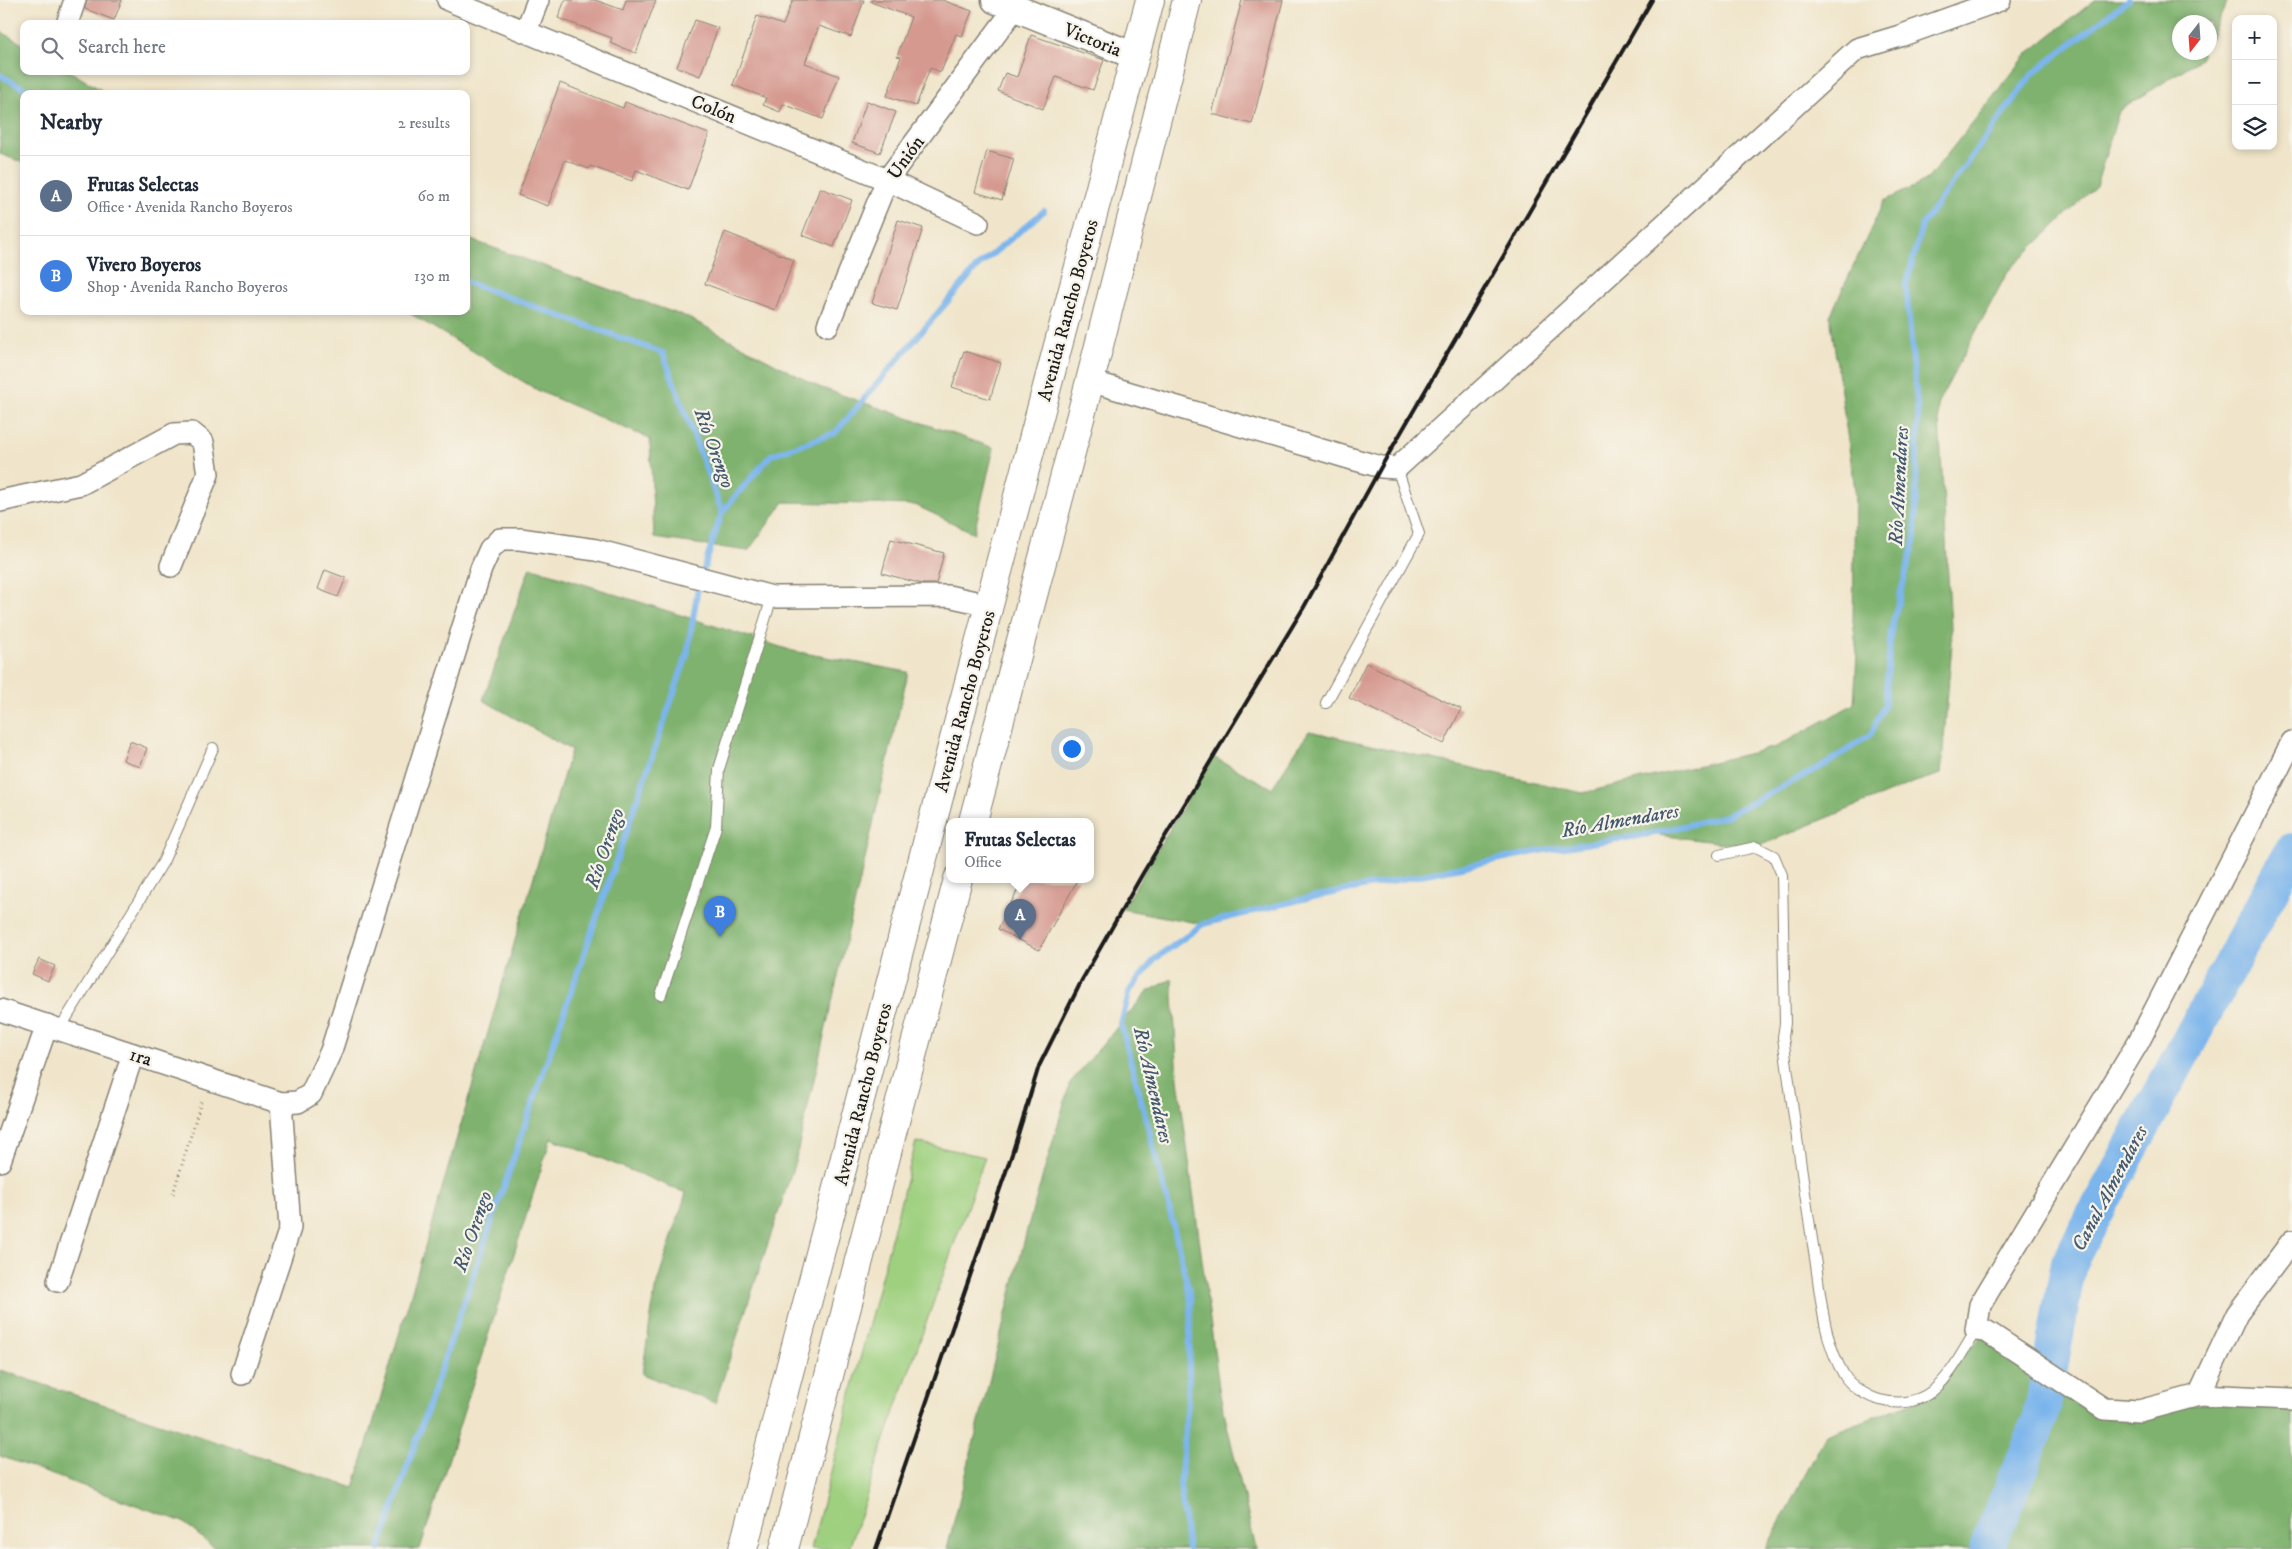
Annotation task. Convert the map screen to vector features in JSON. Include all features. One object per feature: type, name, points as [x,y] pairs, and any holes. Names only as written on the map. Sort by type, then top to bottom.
[{"type":"highway","name":"Avenida Rancho Boyeros","points":[[743,1549],[989,606],[1150,0]]},
{"type":"highway","name":"Avenida Rancho Boyeros","points":[[974,818],[1090,382],[1188,0]]},
{"type":"highway","name":"Avenida Rancho Boyeros","points":[[784,1549],[957,883]]},
{"type":"street","points":[[68,20],[75,0]]},
{"type":"street","name":"Colón","points":[[448,0],[526,30],[887,180],[978,223]]},
{"type":"street","points":[[526,30],[538,0]]},
{"type":"street","points":[[1090,382],[1352,459],[1381,467],[1397,468],[1857,49],[1900,36],[2000,0]]},
{"type":"street","name":"Victoria","points":[[1005,4],[1135,56]]},
{"type":"street","name":"Unión","points":[[828,325],[887,180],[1005,4]]},
{"type":"street","points":[[0,502],[81,484],[174,434],[192,433],[203,442],[208,474],[172,566]]},
{"type":"street","points":[[242,1374],[290,1228],[281,1103],[298,1102],[311,1094],[332,1051],[478,578],[490,549],[500,539],[520,539],[596,550],[772,597],[948,596],[989,606]]},
{"type":"street","points":[[2292,742],[2138,1041],[1980,1305],[1981,1330],[2104,1408],[2139,1411],[2199,1395],[2292,1398]]},
{"type":"street","name":"1ra","points":[[0,1010],[281,1103]]},
{"type":"street","points":[[0,1161],[53,1027]]},
{"type":"street","points":[[58,1280],[133,1054]]},
{"type":"street","points":[[2199,1395],[2237,1314],[2292,1241]]},
{"type":"lane","points":[[1326,703],[1419,534],[1397,468]]},
{"type":"lane","points":[[661,995],[716,827],[719,769],[772,597]]},
{"type":"lane","points":[[53,1027],[163,862],[214,748]]},
{"type":"lane","points":[[1719,855],[1756,847],[1774,856],[1782,875],[1785,1023],[1783,1037],[1797,1144],[1828,1340],[1844,1376],[1870,1398],[1897,1405],[1920,1400],[1940,1385],[1981,1330]]},
{"type":"path","points":[[173,1194],[209,1079]]},
{"type":"green space","points":[[2095,0],[2228,0],[2217,24],[2217,15],[2172,15],[2172,60],[2198,60],[2119,111],[2096,186],[2008,271],[1938,403],[1952,644],[1941,774],[1915,782],[1756,847],[1650,834],[1545,850],[1303,899],[1203,924],[1122,909],[1213,757],[1272,788],[1309,731],[1583,793],[1776,747],[1854,704],[1857,654],[1853,621],[1855,489],[1830,316],[1884,201],[1926,181],[2028,53]]},
{"type":"green space","points":[[0,31],[20,43],[20,75],[76,75],[101,90],[20,90],[20,162],[0,154]]},
{"type":"green space","points":[[470,239],[689,318],[819,387],[994,448],[974,533],[915,505],[784,502],[748,551],[654,538],[650,439],[539,391],[413,315],[470,315]]},
{"type":"green space","points":[[530,567],[793,651],[908,672],[795,1162],[715,1403],[642,1374],[655,1290],[686,1193],[551,1138],[420,1549],[215,1549],[183,1522],[0,1456],[0,1370],[354,1488],[571,750],[483,700]]},
{"type":"green space","points":[[1172,979],[1178,1079],[1220,1395],[1256,1549],[947,1549],[1028,1226],[1070,1083],[1147,992]]},
{"type":"green space","points":[[916,1142],[985,1157],[886,1436],[849,1549],[811,1549]]},
{"type":"green space","points":[[1986,1331],[2104,1409],[2292,1399],[2292,1549],[1766,1549],[1826,1435],[1920,1400]]},
{"type":"building","points":[[87,0],[122,0],[114,20],[85,9]]},
{"type":"building","points":[[565,0],[595,0],[623,10],[626,0],[656,0],[636,53],[610,43],[612,38],[558,18]]},
{"type":"building","points":[[793,0],[864,0],[851,37],[819,26],[805,63],[839,76],[823,119],[783,104],[780,112],[763,105],[766,98],[733,85],[757,16],[783,25]]},
{"type":"building","points":[[871,0],[942,0],[972,11],[962,36],[956,34],[941,72],[930,68],[916,106],[887,96],[901,57],[897,56],[911,17],[871,2]]},
{"type":"building","points":[[1242,0],[1283,0],[1252,124],[1212,114]]},
{"type":"building","points":[[695,20],[718,28],[700,76],[677,67]]},
{"type":"building","points":[[1031,35],[1104,60],[1093,90],[1056,77],[1043,109],[998,91],[1005,73],[1017,77]]},
{"type":"building","points":[[560,83],[623,108],[625,102],[709,134],[688,190],[636,170],[632,181],[590,166],[589,169],[565,160],[548,206],[518,195]]},
{"type":"building","points":[[867,101],[896,112],[880,153],[852,143]]},
{"type":"building","points":[[987,151],[1014,159],[1002,200],[975,192]]},
{"type":"building","points":[[820,188],[852,200],[834,247],[802,235]]},
{"type":"building","points":[[898,220],[923,228],[897,310],[872,303]]},
{"type":"building","points":[[725,232],[794,260],[775,310],[705,284]]},
{"type":"building","points":[[964,351],[1001,363],[990,399],[952,387]]},
{"type":"building","points":[[891,539],[944,553],[936,584],[922,584],[882,573]]},
{"type":"building","points":[[325,570],[346,578],[338,597],[318,589]]},
{"type":"building","points":[[1366,663],[1461,709],[1444,744],[1349,698]]},
{"type":"building","points":[[130,741],[147,748],[140,767],[123,760]]},
{"type":"building","points":[[1021,883],[1076,883],[1039,950],[998,929]]},
{"type":"building","points":[[39,959],[55,966],[48,981],[32,974]]},
{"type":"waterway","name":"Río Almendares","points":[[1188,1549],[1180,1484],[1188,1401],[1191,1300],[1167,1199],[1121,1024],[1130,990],[1155,959],[1203,924],[1303,899],[1545,850],[1650,834],[1726,816],[1828,763],[1871,734],[1885,704],[1891,630],[1915,538],[1918,415],[1906,286],[1922,225],[2032,74],[2128,0]]},
{"type":"waterway","name":"Río Orengo","points":[[0,75],[27,90]]},
{"type":"waterway","points":[[722,512],[771,455],[835,433],[977,267],[1044,211]]},
{"type":"waterway","name":"Río Orengo","points":[[379,1549],[687,655],[698,588],[722,512],[663,353],[470,283]]},
{"type":"waterway","name":"Canal Almendares","points":[[1987,1549],[2041,1417],[2069,1262],[2292,851]]},
{"type":"railway","points":[[876,1549],[1012,1154],[1039,1066],[1082,980],[1143,873],[1304,607],[1381,467],[1652,0]]},
{"type":"place","name":"Vivero Boyeros","points":[[720,937]]},
{"type":"place","name":"Frutas Selectas","points":[[1020,940]]}]
